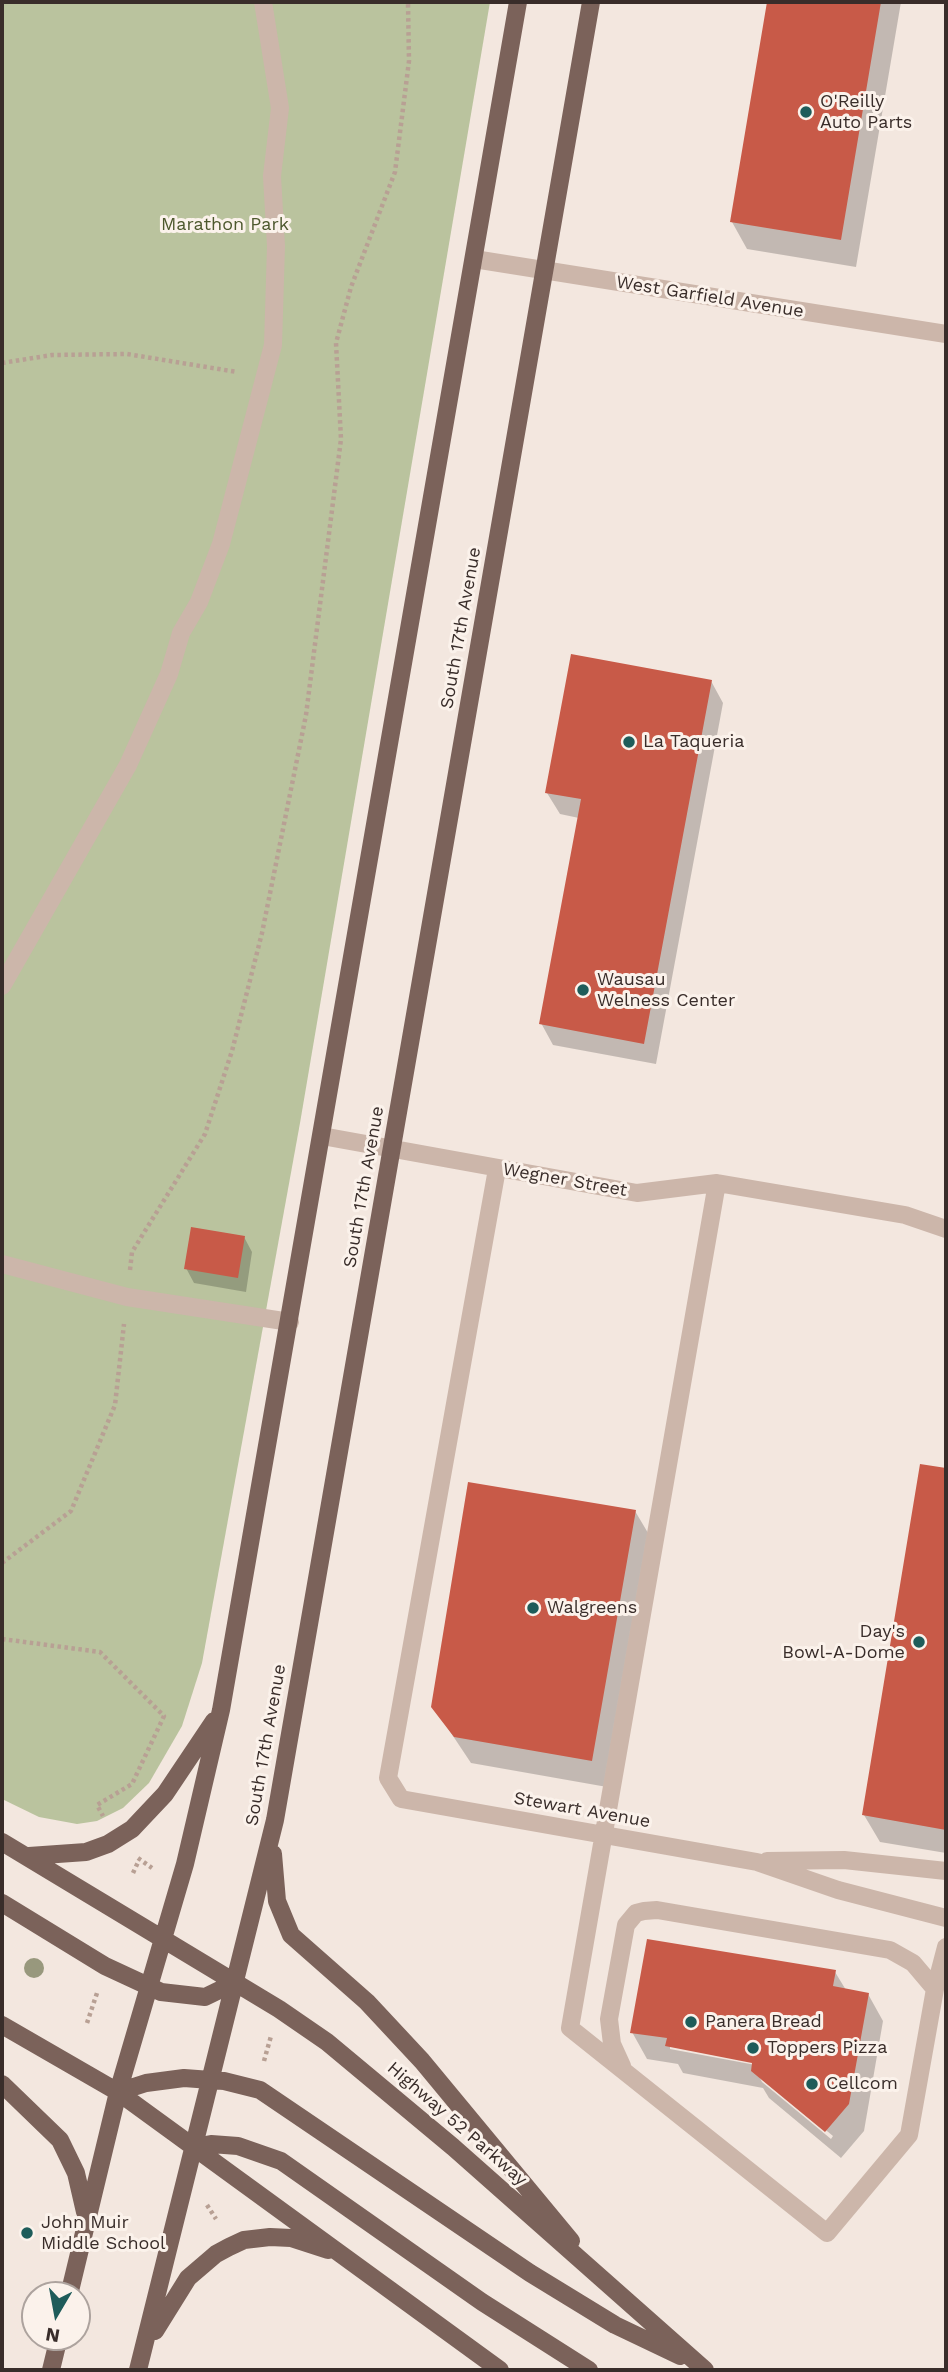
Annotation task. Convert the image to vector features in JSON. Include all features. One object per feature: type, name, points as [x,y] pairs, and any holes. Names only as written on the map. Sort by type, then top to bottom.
[{"type":"main road","points":[[72,2281],[118,2092],[161,1938],[185,1864],[221,1710],[518,2]]},
{"type":"main road","name":"South 17th Avenue","points":[[140,2363],[275,1820],[591,2]]},
{"type":"main road","points":[[29,1856],[86,1852],[108,1844],[132,1829],[165,1794],[221,1710]]},
{"type":"main road","points":[[275,1820],[275,1894],[282,1919],[291,1935],[367,2002],[422,2061],[513,2167],[599,2277]]},
{"type":"main road","points":[[2,1842],[161,1938]]},
{"type":"main road","points":[[2,1903],[105,1966],[147,1987],[183,1997],[205,1997],[234,1983]]},
{"type":"main road","name":"Highway 52 Parkway","points":[[161,1938],[279,2009],[344,2055],[702,2368]]},
{"type":"main road","points":[[2,2025],[118,2092],[500,2370]]},
{"type":"main road","points":[[118,2092],[158,2080],[211,2079],[245,2085],[272,2096],[530,2273],[615,2325],[702,2368]]},
{"type":"main road","points":[[2,2084],[44,2122],[66,2151],[80,2185],[86,2224]]},
{"type":"main road","points":[[195,2147],[211,2144],[238,2147],[281,2161],[472,2296],[589,2370]]},
{"type":"main road","points":[[140,2363],[188,2278],[216,2253],[244,2240],[291,2238],[344,2255]]},
{"type":"main road","points":[[51,2370],[56,2351]]},
{"type":"street","points":[[2,986],[128,765],[169,674],[181,632],[199,601],[221,544],[273,345],[276,246],[272,176],[280,108],[263,2]]},
{"type":"street","name":"West Garfield Avenue","points":[[474,259],[946,334]]},
{"type":"street","name":"Wegner Street","points":[[322,1136],[637,1193],[717,1183],[905,1215],[939,1225]]},
{"type":"street","name":"Stewart Avenue","points":[[497,1168],[388,1779],[401,1800],[757,1861],[844,1860],[946,1871]]},
{"type":"street","points":[[717,1183],[606,1836],[570,2028],[827,2233],[909,2135],[934,1989],[946,1947]]},
{"type":"street","points":[[2,1264],[127,1297],[290,1322]]},
{"type":"street","name":"Stewart Avenue","points":[[757,1861],[838,1890],[946,1918]]},
{"type":"street","points":[[626,2072],[612,2044],[609,2019],[626,1925],[636,1913],[657,1910],[890,1950],[914,1963],[934,1989]]},
{"type":"path","points":[[2,1563],[71,1511],[115,1405],[132,1252],[205,1134],[232,1051],[262,933],[306,715],[341,439],[336,343],[351,287],[395,172],[409,61],[408,2]]},
{"type":"path","points":[[2,363],[52,355],[127,354],[265,377]]},
{"type":"path","points":[[2,1639],[100,1652],[164,1716],[132,1784],[97,1805],[104,1818]]},
{"type":"path","points":[[132,1853],[152,1868]]},
{"type":"path","points":[[133,1873],[139,1860]]},
{"type":"path","points":[[87,2023],[100,1984]]},
{"type":"path","points":[[264,2062],[273,2029]]},
{"type":"path","points":[[210,2207],[216,2219]]},
{"type":"green space","name":"Marathon Park","points":[[2,2],[490,2],[300,1123],[202,1663],[182,1726],[149,1783],[123,1808],[97,1821],[77,1824],[39,1817],[2,1799]]},
{"type":"building","name":"O'Reilly Auto Parts","points":[[767,2],[881,2],[841,240],[730,222]]},
{"type":"building","points":[[571,654],[712,680],[644,1044],[539,1024],[581,799],[545,793]]},
{"type":"building","points":[[191,1227],[245,1236],[238,1278],[184,1269]]},
{"type":"building","name":"Day's Bowl-A-Dome","points":[[920,1464],[946,1468],[946,1830],[862,1815]]},
{"type":"building","name":"Walgreens","points":[[468,1482],[636,1510],[592,1761],[454,1737],[431,1707]]},
{"type":"building","points":[[647,1939],[836,1970],[833,1986],[869,1993],[849,2104],[825,2132],[751,2071],[752,2063],[665,2046],[667,2038],[630,2033]]},
{"type":"place","name":"O'Reilly Auto Parts","points":[[806,112]]},
{"type":"place","name":"La Taqueria","points":[[629,742]]},
{"type":"place","name":"Wausau Welness Center","points":[[583,990]]},
{"type":"place","name":"Walgreens","points":[[533,1608]]},
{"type":"place","name":"Day's Bowl-A-Dome","points":[[919,1642]]},
{"type":"place","name":"Panera Bread","points":[[691,2022]]},
{"type":"place","name":"Toppers Pizza","points":[[753,2048]]},
{"type":"place","name":"Cellcom","points":[[812,2084]]},
{"type":"place","name":"John Muir Middle School","points":[[27,2233]]}]
